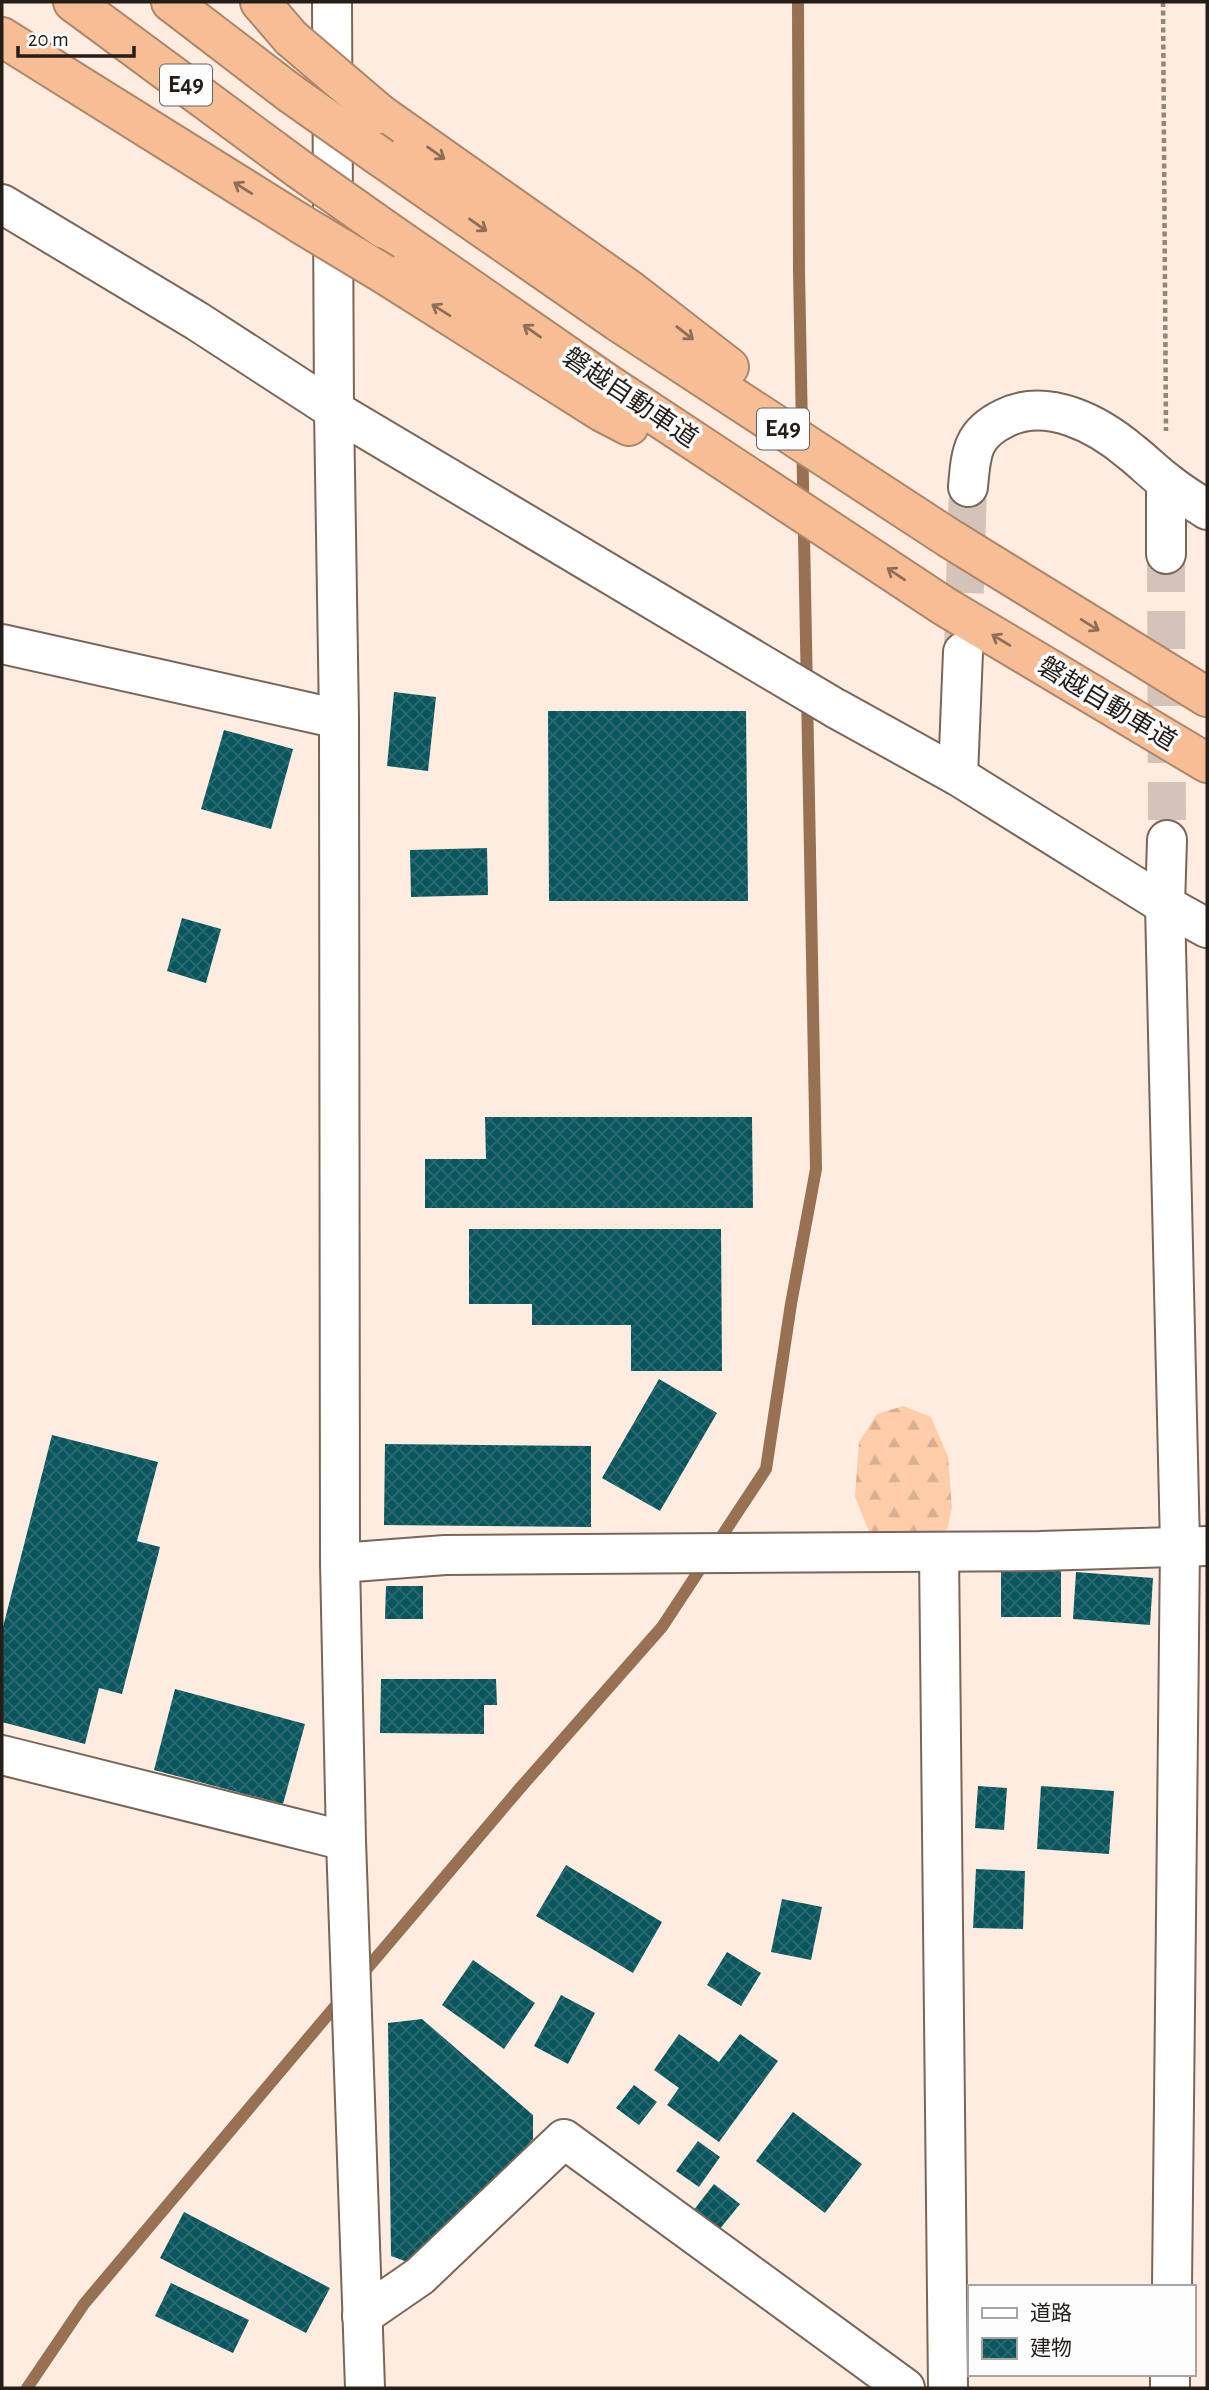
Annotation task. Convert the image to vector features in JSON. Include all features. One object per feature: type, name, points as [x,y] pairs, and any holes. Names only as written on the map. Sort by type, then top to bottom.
[{"type":"highway","name":"磐越自動車道","points":[[73,2],[384,229],[605,398],[848,542],[944,606],[1207,763]]},
{"type":"highway","name":"E49","points":[[171,2],[290,93],[382,158],[624,306],[948,538],[1207,697]]},
{"type":"highway","points":[[260,2],[291,38],[380,114],[624,306]]},
{"type":"highway","points":[[2,37],[384,274],[605,398]]},
{"type":"street","points":[[332,2],[339,719],[340,1563],[346,1841],[365,2388]]},
{"type":"street","points":[[2,204],[197,321],[334,410],[835,708],[958,776],[1165,905],[1207,928]]},
{"type":"street","points":[[968,487],[972,448],[989,425],[1013,414],[1043,409],[1084,421],[1129,449],[1166,482],[1207,510]]},
{"type":"street","points":[[1166,482],[1166,554]]},
{"type":"street","points":[[2,644],[339,719]]},
{"type":"street","points":[[958,776],[963,652]]},
{"type":"street","points":[[1167,839],[1165,905],[1194,1545],[1172,2285]]},
{"type":"street","points":[[340,1563],[444,1555],[1040,1551],[1194,1545]]},
{"type":"street","points":[[939,1552],[948,2388]]},
{"type":"street","points":[[2,1755],[346,1841]]},
{"type":"street","points":[[362,2316],[420,2276],[564,2138],[904,2388]]},
{"type":"path","points":[[1163,2],[1166,482]]},
{"type":"green space","points":[[903,1406],[931,1417],[948,1457],[952,1508],[947,1530],[927,1537],[869,1532],[855,1496],[859,1442],[877,1414]]},
{"type":"building","points":[[394,692],[436,697],[428,771],[387,766]]},
{"type":"building","points":[[548,711],[746,711],[748,901],[549,901]]},
{"type":"building","points":[[224,730],[293,749],[271,829],[201,809]]},
{"type":"building","points":[[487,848],[488,895],[411,897],[410,850]]},
{"type":"building","points":[[182,918],[221,929],[206,983],[167,971]]},
{"type":"building","points":[[485,1117],[752,1117],[753,1208],[425,1208],[425,1159],[486,1159]]},
{"type":"building","points":[[469,1229],[721,1229],[722,1371],[631,1371],[631,1325],[532,1325],[532,1304],[469,1304]]},
{"type":"building","points":[[659,1379],[717,1413],[660,1511],[602,1478]]},
{"type":"building","points":[[52,1435],[158,1462],[137,1541],[160,1547],[122,1694],[99,1688],[85,1744],[2,1722],[2,1631]]},
{"type":"building","points":[[385,1444],[591,1446],[591,1527],[384,1525]]},
{"type":"building","points":[[1001,1570],[1061,1570],[1061,1617],[1001,1617]]},
{"type":"building","points":[[1076,1572],[1153,1578],[1150,1625],[1073,1619]]},
{"type":"building","points":[[386,1586],[423,1586],[423,1619],[385,1619]]},
{"type":"building","points":[[381,1679],[496,1679],[497,1705],[484,1705],[484,1734],[380,1733]]},
{"type":"building","points":[[175,1689],[305,1724],[283,1804],[154,1770]]},
{"type":"building","points":[[978,1786],[1007,1788],[1004,1830],[975,1828]]},
{"type":"building","points":[[1041,1786],[1114,1791],[1109,1854],[1037,1849]]},
{"type":"building","points":[[566,1865],[662,1922],[633,1973],[536,1916]]},
{"type":"building","points":[[976,1869],[1025,1871],[1023,1929],[973,1928]]},
{"type":"building","points":[[782,1899],[822,1907],[811,1960],[771,1952]]},
{"type":"building","points":[[727,1952],[761,1973],[741,2006],[707,1985]]},
{"type":"building","points":[[473,1960],[535,2003],[504,2049],[442,2005]]},
{"type":"building","points":[[561,1995],[595,2013],[568,2064],[534,2046]]},
{"type":"building","points":[[422,2019],[533,2115],[533,2139],[416,2265],[391,2256],[388,2023]]},
{"type":"building","points":[[679,2034],[719,2062],[740,2034],[778,2061],[719,2142],[667,2105],[679,2088],[654,2070]]},
{"type":"building","points":[[634,2085],[657,2102],[639,2125],[616,2108]]},
{"type":"building","points":[[793,2112],[862,2164],[825,2213],[756,2161]]},
{"type":"building","points":[[698,2141],[720,2157],[699,2187],[676,2171]]},
{"type":"building","points":[[714,2184],[740,2204],[719,2230],[693,2211]]},
{"type":"building","points":[[184,2212],[330,2288],[306,2333],[160,2258]]},
{"type":"building","points":[[171,2283],[249,2320],[233,2353],[155,2316]]},
{"type":"waterway","points":[[359,1978],[521,1787],[662,1627],[766,1469],[791,1304],[816,1169],[799,271],[798,2]]},
{"type":"waterway","points":[[27,2388],[84,2304],[343,1997]]},
{"type":"tunnel","points":[[963,650],[968,487]]},
{"type":"tunnel","points":[[1166,554],[1167,840]]}]
